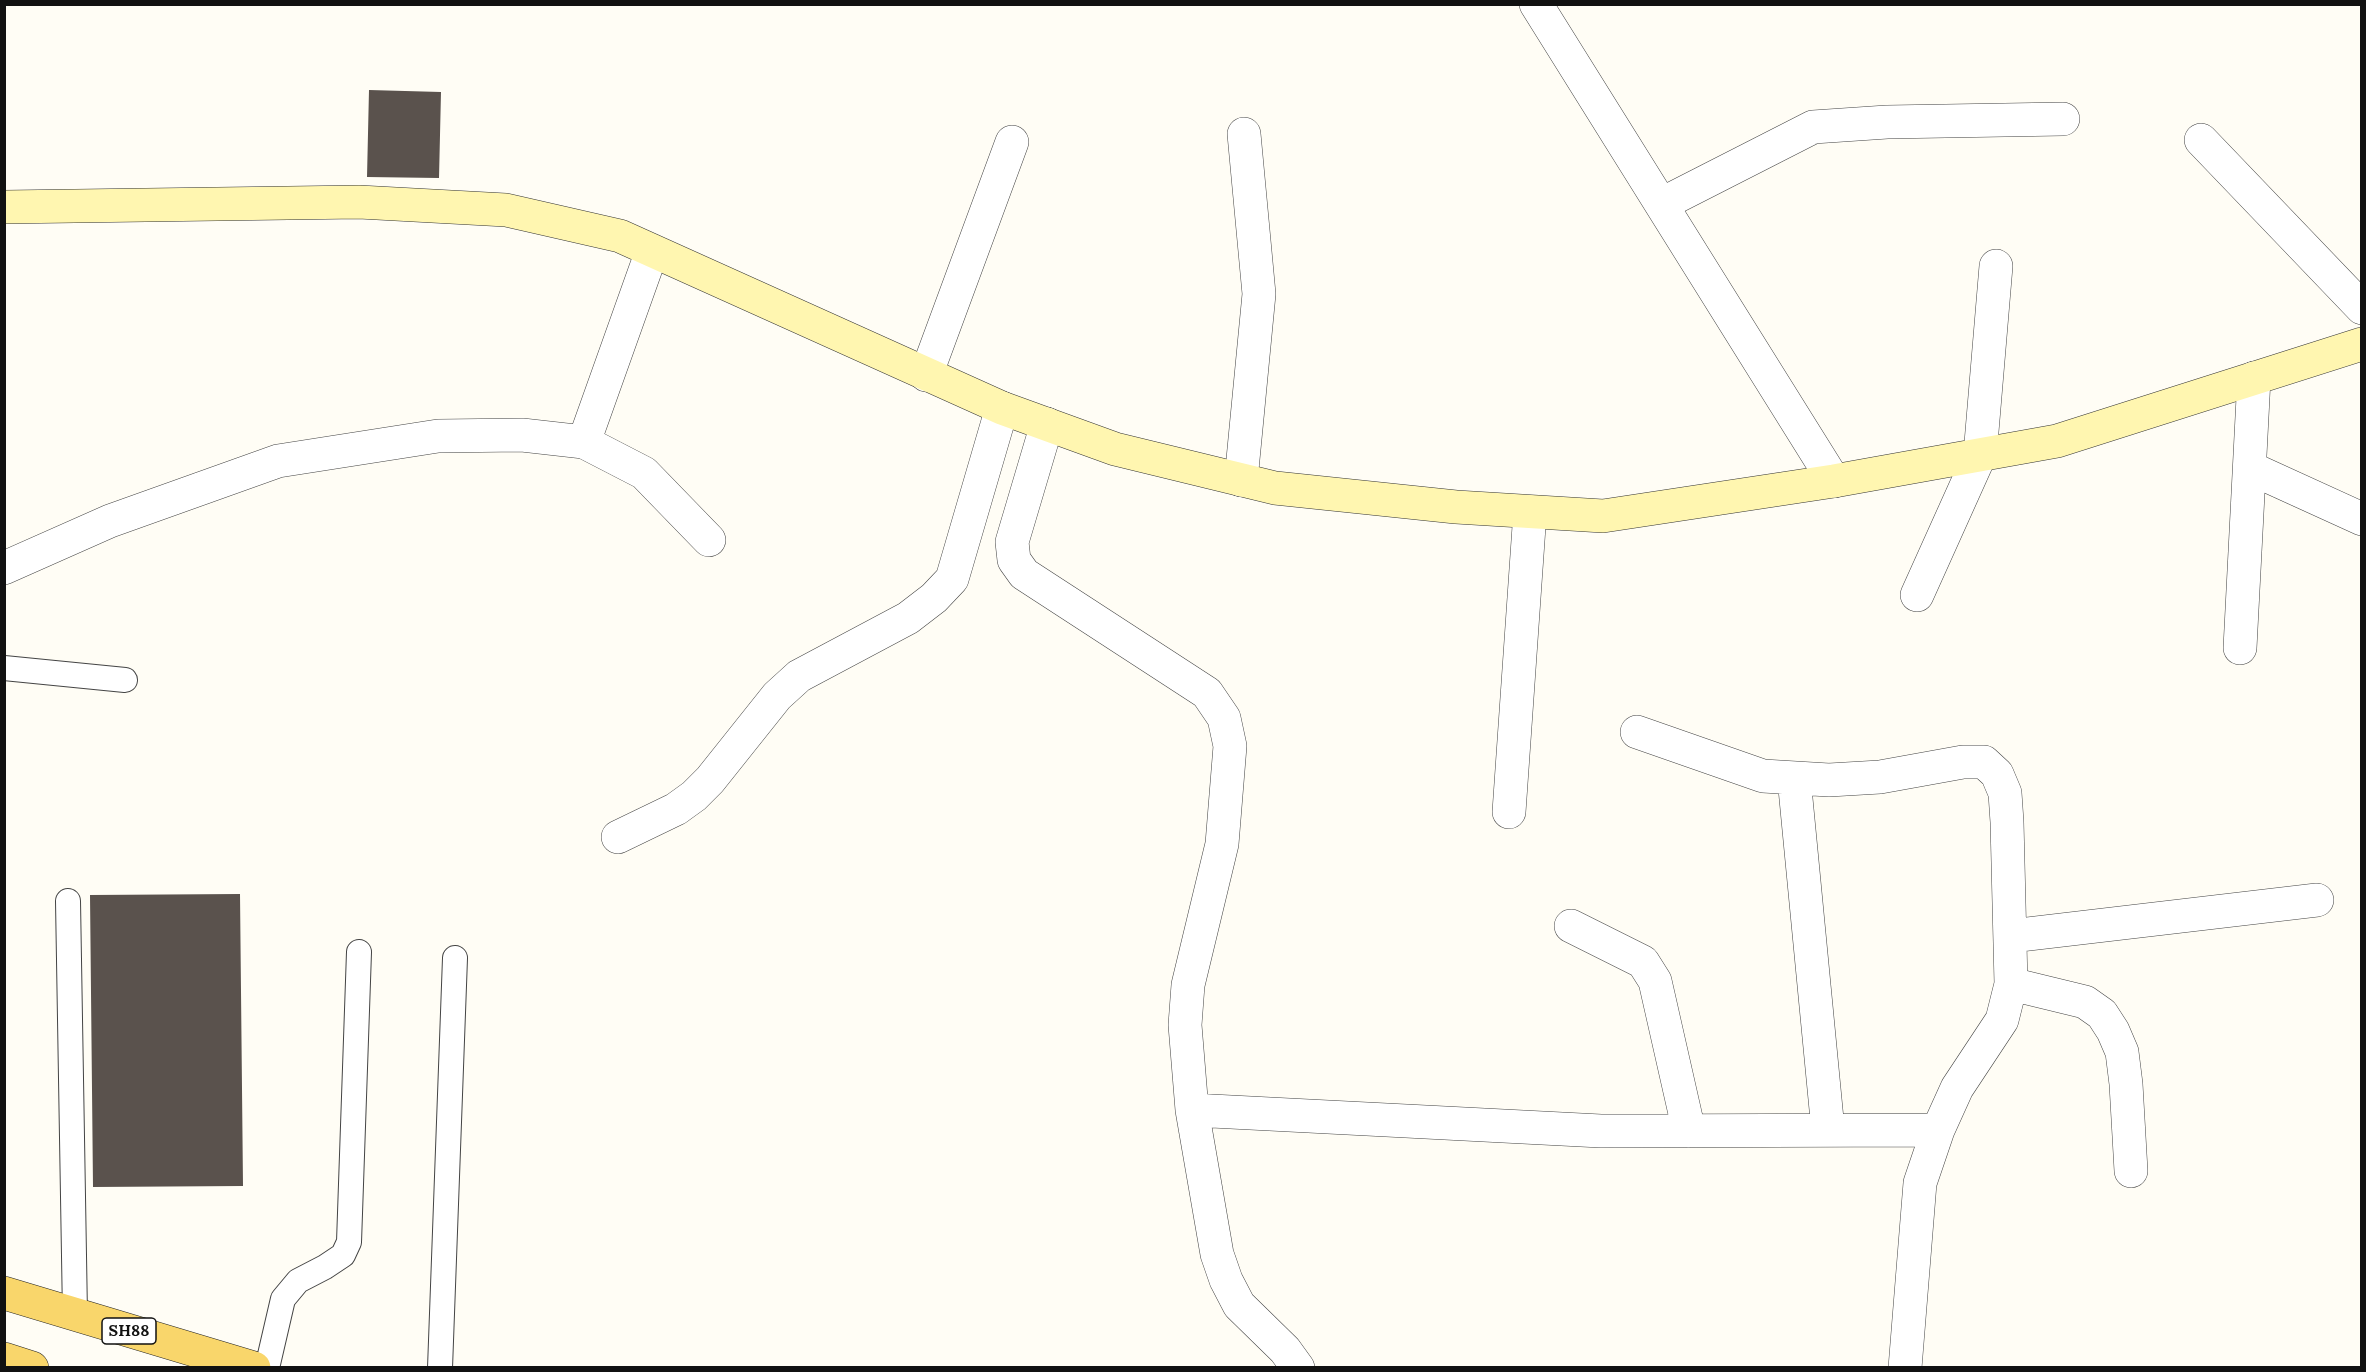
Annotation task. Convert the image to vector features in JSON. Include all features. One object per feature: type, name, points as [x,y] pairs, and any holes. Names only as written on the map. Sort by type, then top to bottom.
[{"type":"main road","name":"SH88","points":[[4,1293],[254,1368]]},
{"type":"street","points":[[1536,4],[1554,37],[1662,204],[1834,481]]},
{"type":"street","points":[[1662,204],[1813,127],[1887,122],[2063,119]]},
{"type":"street","points":[[1241,480],[1259,294],[1244,134]]},
{"type":"street","points":[[2201,140],[2361,308]]},
{"type":"street","points":[[926,375],[1012,142]]},
{"type":"street","points":[[4,207],[359,202],[506,210],[620,236],[1002,408],[1115,449],[1275,488],[1456,507],[1530,512],[1603,516],[1834,481],[2057,441],[2361,344]]},
{"type":"street","points":[[584,442],[652,251]]},
{"type":"street","points":[[1917,595],[1980,455],[1996,266]]},
{"type":"street","points":[[2240,648],[2254,378]]},
{"type":"street","points":[[618,837],[676,809],[694,796],[710,780],[766,708],[799,676],[908,618],[934,598],[952,579],[1002,408]]},
{"type":"street","points":[[1047,424],[1012,542],[1014,560],[1024,574],[1207,693],[1224,718],[1230,746],[1222,844],[1188,985],[1185,1025],[1192,1110],[1217,1254],[1226,1280],[1239,1305],[1285,1350],[1298,1368]]},
{"type":"street","points":[[4,568],[110,521],[278,461],[438,436],[522,435],[584,442],[644,473],[709,540]]},
{"type":"street","points":[[2250,468],[2361,519]]},
{"type":"street","points":[[1509,812],[1530,512]]},
{"type":"street","points":[[1637,732],[1764,776],[1829,780],[1880,777],[1963,762],[1984,762],[1997,774],[2004,793],[2010,984],[2002,1020],[1957,1088],[1938,1130],[1920,1184],[1905,1368]]},
{"type":"street","points":[[1794,778],[1828,1130]]},
{"type":"street","points":[[2010,936],[2317,900]]},
{"type":"street","points":[[1570,926],[1643,962],[1655,981],[1689,1131]]},
{"type":"street","points":[[2010,984],[2085,1002],[2102,1014],[2113,1031],[2122,1052],[2131,1171]]},
{"type":"street","points":[[1192,1110],[1601,1131],[1938,1130]]},
{"type":"lane","points":[[4,668],[125,680]]},
{"type":"lane","points":[[68,901],[75,1315]]},
{"type":"lane","points":[[267,1368],[283,1299],[298,1281],[343,1255],[349,1242],[359,952]]},
{"type":"lane","points":[[440,1368],[455,958]]},
{"type":"building","points":[[369,90],[441,92],[439,178],[367,177]]},
{"type":"building","points":[[240,894],[243,1186],[93,1187],[90,895]]}]
